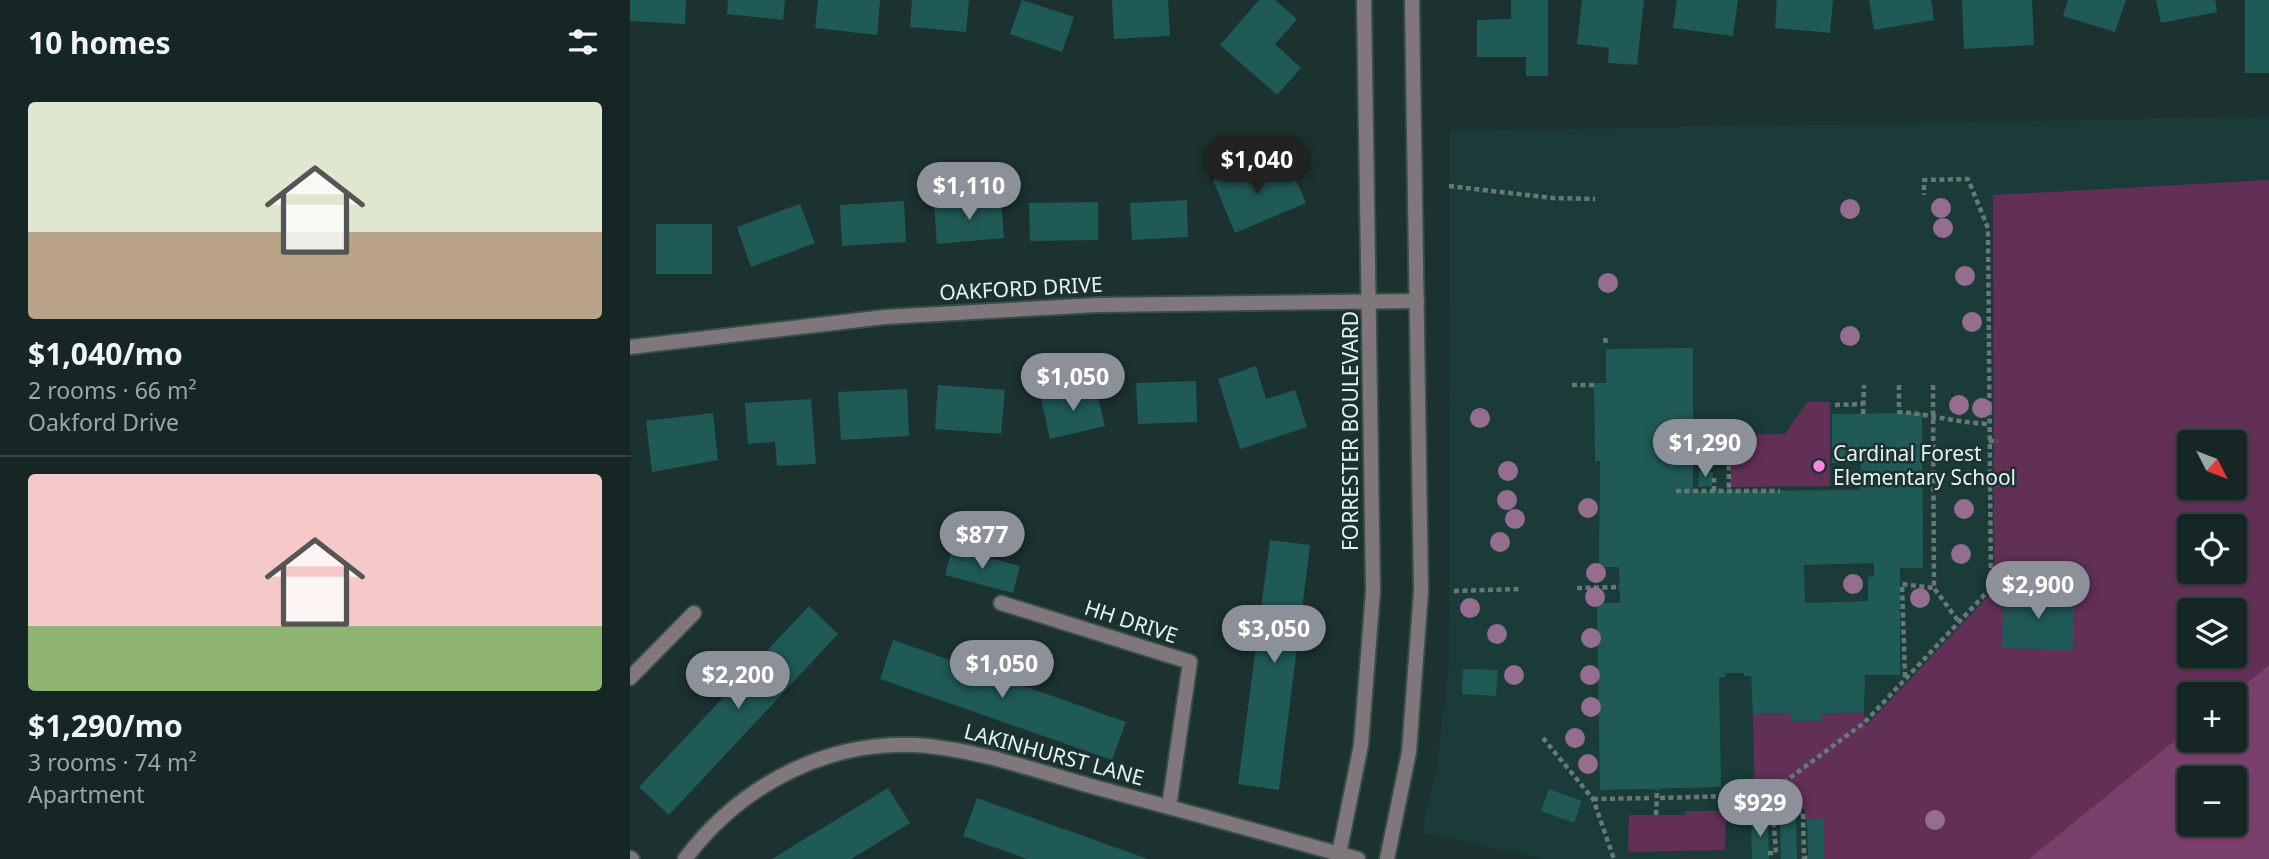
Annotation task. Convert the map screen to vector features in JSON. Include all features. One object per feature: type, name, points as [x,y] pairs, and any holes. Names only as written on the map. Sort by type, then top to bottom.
[{"type":"street","name":"FORRESTER BOULEVARD","points":[[1338,856],[1361,745],[1371,645],[1371,302],[1364,0]]},
{"type":"street","points":[[1387,859],[1409,752],[1419,648],[1421,591],[1412,0]]},
{"type":"street","name":"OAKFORD DRIVE","points":[[630,347],[885,317],[1097,305],[1417,301]]},
{"type":"street","name":"HH DRIVE","points":[[1001,603],[1190,662],[1169,807]]},
{"type":"street","points":[[630,678],[694,613]]},
{"type":"street","name":"LAKINHURST LANE","points":[[685,859],[717,821],[771,780],[830,755],[861,748],[928,746],[962,752],[1169,807],[1338,856],[1358,859]]},
{"type":"path","points":[[1660,797],[1767,795],[1865,722],[1991,588],[1988,228],[1968,179],[1924,180],[1924,195]]},
{"type":"path","points":[[1449,186],[1553,198],[1595,199]]},
{"type":"path","points":[[1605,338],[1606,344]]},
{"type":"path","points":[[1572,385],[1594,385]]},
{"type":"path","points":[[1863,414],[1864,385]]},
{"type":"path","points":[[1899,385],[1899,412],[1933,414],[1957,423],[1989,424]]},
{"type":"path","points":[[1933,385],[1934,588],[1959,622]]},
{"type":"path","points":[[1835,405],[1863,404]]},
{"type":"path","points":[[1728,423],[1729,491]]},
{"type":"path","points":[[1989,441],[1998,441]]},
{"type":"path","points":[[1714,478],[1714,491]]},
{"type":"path","points":[[1676,491],[1780,491]]},
{"type":"path","points":[[1905,678],[1902,584],[1934,588]]},
{"type":"path","points":[[1577,588],[1620,587]]},
{"type":"path","points":[[1454,591],[1522,589]]},
{"type":"path","points":[[1543,738],[1593,799],[1614,859]]},
{"type":"path","points":[[1656,815],[1657,789]]},
{"type":"path","points":[[1767,795],[1775,813],[1776,853],[1768,853]]},
{"type":"path","points":[[1593,799],[1652,798]]},
{"type":"path","points":[[1775,813],[1803,812],[1801,840],[1804,859],[1808,858]]},
{"type":"shaded area","name":"Cardinal Forest Elementary School","points":[[2269,117],[2269,665],[2224,682],[2177,682],[2177,707],[2029,859],[1548,859],[1422,833],[1437,763],[1449,664],[1450,131]]},
{"type":"shaded area","points":[[2269,180],[2269,859],[1824,859],[1824,820],[1805,820],[1805,809],[1777,809],[1777,820],[1755,820],[1753,714],[1791,713],[1792,721],[1821,721],[1821,714],[1864,712],[1866,726],[1994,590],[1993,195]]},
{"type":"shaded area","points":[[1807,402],[1830,402],[1830,486],[1731,487],[1731,435],[1785,434]]},
{"type":"shaded area","points":[[2269,665],[2269,859],[2029,859],[2177,739],[2177,752],[2247,752],[2247,683]]},
{"type":"shaded area","points":[[1685,811],[1726,811],[1725,850],[1628,852],[1629,815],[1685,815]]},
{"type":"building","points":[[630,0],[686,0],[685,24],[630,21]]},
{"type":"building","points":[[728,0],[785,0],[783,20],[727,14]]},
{"type":"building","points":[[818,0],[880,0],[877,35],[815,28]]},
{"type":"building","points":[[912,0],[969,0],[966,32],[910,27]]},
{"type":"building","points":[[1022,0],[1074,17],[1062,52],[1010,34]]},
{"type":"building","points":[[1112,0],[1168,0],[1170,36],[1114,39]]},
{"type":"building","points":[[1259,0],[1275,0],[1297,19],[1275,44],[1301,68],[1277,95],[1220,45]]},
{"type":"building","points":[[1511,0],[1548,0],[1548,76],[1526,76],[1526,57],[1477,57],[1477,20],[1511,19]]},
{"type":"building","points":[[1582,0],[1644,0],[1637,65],[1608,63],[1609,48],[1577,44]]},
{"type":"building","points":[[1677,0],[1738,0],[1733,36],[1673,28]]},
{"type":"building","points":[[1777,0],[1833,0],[1830,33],[1775,28]]},
{"type":"building","points":[[1869,0],[1931,0],[1934,20],[1874,30]]},
{"type":"building","points":[[1962,0],[2032,0],[2034,45],[1964,49]]},
{"type":"building","points":[[2068,0],[2126,0],[2115,32],[2063,16]]},
{"type":"building","points":[[2156,0],[2215,0],[2217,12],[2161,23]]},
{"type":"building","points":[[2245,0],[2269,0],[2269,73],[2245,73]]},
{"type":"building","points":[[1258,161],[1266,180],[1291,169],[1306,203],[1235,233],[1213,180]]},
{"type":"building","points":[[1001,199],[1004,238],[937,244],[934,205]]},
{"type":"building","points":[[1187,200],[1188,237],[1132,240],[1130,203]]},
{"type":"building","points":[[904,201],[906,242],[842,246],[840,205]]},
{"type":"building","points":[[1098,202],[1098,240],[1030,241],[1029,203]]},
{"type":"building","points":[[800,204],[815,243],[751,267],[737,227]]},
{"type":"building","points":[[656,224],[712,224],[712,274],[656,274]]},
{"type":"building","points":[[1693,348],[1693,491],[1860,490],[1861,463],[1832,463],[1832,414],[1922,413],[1923,568],[1900,568],[1900,675],[1865,675],[1864,712],[1821,714],[1821,721],[1791,721],[1791,713],[1753,714],[1751,676],[1744,676],[1744,673],[1725,673],[1726,677],[1719,678],[1721,787],[1600,790],[1597,603],[1620,603],[1619,567],[1599,567],[1600,461],[1595,461],[1594,383],[1606,383],[1606,349]],"holes":[[[1874,563],[1874,576],[1868,577],[1868,601],[1805,603],[1804,565]]]},
{"type":"building","points":[[1256,366],[1266,399],[1295,390],[1307,427],[1240,449],[1218,379]]},
{"type":"building","points":[[1196,381],[1197,422],[1138,424],[1136,383]]},
{"type":"building","points":[[938,385],[1005,390],[1001,434],[935,429]]},
{"type":"building","points":[[1095,386],[1105,426],[1050,439],[1041,399]]},
{"type":"building","points":[[907,389],[909,436],[841,440],[838,392]]},
{"type":"building","points":[[811,399],[816,464],[777,466],[775,442],[748,444],[745,403]]},
{"type":"building","points":[[713,413],[718,460],[652,472],[646,421]]},
{"type":"building","points":[[1699,471],[1713,472],[1712,486],[1698,487]]},
{"type":"building","points":[[1270,540],[1310,545],[1279,790],[1238,784]]},
{"type":"building","points":[[952,548],[1020,566],[1013,593],[945,575]]},
{"type":"building","points":[[2004,593],[2074,594],[2073,650],[2002,648]]},
{"type":"building","points":[[809,606],[838,634],[669,815],[639,787]]},
{"type":"building","points":[[893,640],[1126,722],[1112,760],[880,679]]},
{"type":"building","points":[[1463,669],[1498,670],[1496,696],[1462,694]]},
{"type":"building","points":[[888,788],[910,823],[851,859],[772,859]]},
{"type":"building","points":[[1549,789],[1582,801],[1574,823],[1541,811]]},
{"type":"building","points":[[977,798],[1148,859],[1027,859],[963,836]]},
{"type":"building","points":[[1780,819],[1796,819],[1797,859],[1781,859]]},
{"type":"building","points":[[1824,819],[1824,859],[1808,859],[1807,820]]},
{"type":"building","points":[[1751,820],[1768,820],[1769,859],[1752,859]]},
{"type":"place","name":"Cardinal Forest Elementary School","points":[[1819,466]]}]
